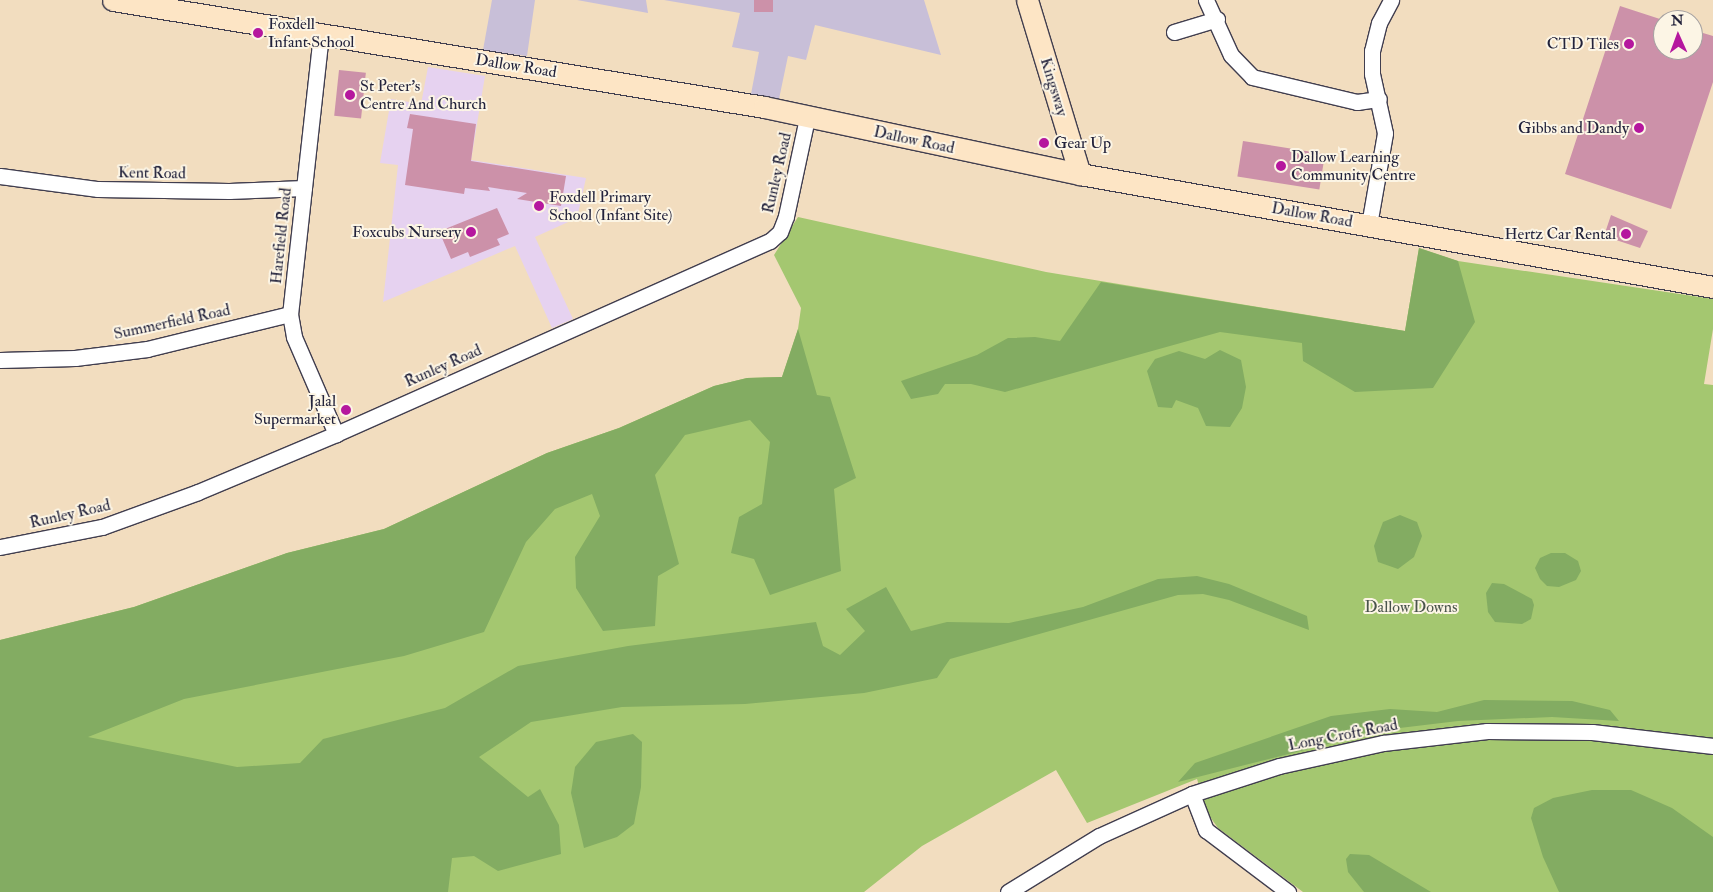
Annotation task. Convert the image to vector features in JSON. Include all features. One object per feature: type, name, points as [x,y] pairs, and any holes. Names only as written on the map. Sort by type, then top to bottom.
[{"type":"street","name":"Dallow Road","points":[[113,0],[764,107],[807,118],[1080,174],[1713,287]]},
{"type":"street","name":"Kingsway","points":[[1027,0],[1080,174]]},
{"type":"street","points":[[1206,0],[1217,19],[1231,55],[1252,77],[1357,102],[1379,99]]},
{"type":"street","points":[[1369,225],[1385,133],[1372,74],[1372,51],[1379,23],[1391,0]]},
{"type":"street","points":[[1174,32],[1217,19]]},
{"type":"street","name":"Harefield Road","points":[[321,34],[290,314],[294,336],[336,434]]},
{"type":"street","name":"Runley Road","points":[[0,547],[102,527],[198,492],[336,434],[770,241],[780,232],[786,216],[807,118]]},
{"type":"street","name":"Kent Road","points":[[0,176],[98,189],[229,191],[304,188]]},
{"type":"street","name":"Summerfield Road","points":[[0,360],[75,358],[147,348],[290,314]]},
{"type":"street","name":"Long Croft Road","points":[[1008,892],[1030,887],[1040,870],[1099,836],[1192,794],[1279,766],[1381,743],[1487,731],[1592,732],[1713,746]]},
{"type":"street","points":[[1192,794],[1206,830],[1288,892]]},
{"type":"shaded area","points":[[492,0],[535,0],[527,56],[483,50]]},
{"type":"shaded area","points":[[577,0],[646,0],[648,13]]},
{"type":"shaded area","points":[[664,0],[924,0],[941,55],[815,25],[806,60],[788,56],[779,99],[751,94],[759,52],[732,47],[740,13]]},
{"type":"shaded area","name":"Foxdell Primary School (Infant Site)","points":[[428,67],[485,76],[471,160],[586,178],[577,218],[535,237],[573,319],[552,328],[515,246],[383,302],[398,165],[380,163],[391,99],[421,104]]},
{"type":"green space","name":"Dallow Downs","points":[[798,217],[1046,272],[1405,331],[1419,248],[1458,261],[1713,299],[1713,329],[1704,384],[1713,385],[1713,892],[1303,892],[1218,828],[1208,814],[1197,779],[1087,823],[1056,770],[922,846],[864,892],[0,892],[0,640],[134,607],[287,553],[384,529],[547,453],[619,428],[714,386],[747,378],[782,377],[798,329],[801,308],[774,255]]},
{"type":"green space","points":[[1419,248],[1458,261],[1475,322],[1433,388],[1355,392],[1303,361],[1302,343],[1220,332],[1005,392],[971,384],[945,384],[938,394],[911,399],[901,381],[977,355],[1008,338],[1035,337],[1060,341],[1101,282],[1405,331]]},
{"type":"green space","points":[[798,329],[817,395],[830,397],[856,478],[834,489],[841,571],[770,595],[754,559],[731,553],[739,517],[762,504],[770,442],[750,420],[685,435],[655,475],[679,564],[658,576],[655,626],[603,631],[576,588],[575,557],[600,516],[592,494],[555,509],[526,542],[484,632],[404,656],[184,699],[88,737],[237,767],[300,763],[323,739],[445,708],[518,666],[628,646],[816,622],[823,646],[840,655],[865,631],[846,609],[886,587],[911,631],[947,622],[1009,623],[1083,607],[1158,579],[1197,576],[1229,584],[1307,616],[1309,630],[1229,600],[1203,594],[1178,595],[950,659],[937,678],[864,693],[745,704],[622,707],[531,722],[479,757],[528,797],[540,789],[559,825],[561,854],[498,871],[474,856],[452,858],[448,892],[0,892],[0,640],[134,607],[287,553],[384,529],[547,453],[619,428],[714,386],[747,378],[782,377]]},
{"type":"green space","points":[[1220,350],[1241,360],[1246,387],[1242,408],[1230,427],[1206,426],[1198,408],[1176,400],[1172,408],[1158,407],[1147,371],[1155,359],[1179,351],[1205,359]]},
{"type":"green space","points":[[1400,515],[1417,522],[1422,536],[1414,557],[1398,569],[1378,562],[1374,546],[1383,522]]},
{"type":"green space","points":[[1551,553],[1565,553],[1578,561],[1581,571],[1576,580],[1559,587],[1547,586],[1540,579],[1535,568],[1540,558]]},
{"type":"green space","points":[[1492,583],[1504,584],[1532,599],[1534,605],[1531,619],[1522,624],[1495,622],[1488,612],[1486,593]]},
{"type":"green space","points":[[1484,700],[1572,701],[1610,710],[1619,721],[1552,717],[1458,721],[1383,730],[1178,782],[1195,763],[1331,716],[1390,709],[1437,712]]},
{"type":"green space","points":[[633,734],[642,742],[641,787],[634,824],[617,837],[584,848],[571,793],[575,767],[596,742]]},
{"type":"green space","points":[[1592,790],[1631,790],[1672,808],[1713,837],[1713,892],[1559,892],[1543,857],[1531,818],[1534,808],[1553,798]]},
{"type":"green space","points":[[1350,854],[1369,855],[1431,892],[1364,892],[1348,872],[1346,859]]},
{"type":"building","points":[[754,0],[773,0],[773,12],[754,12]]},
{"type":"building","name":"Gibbs and Dandy","points":[[1620,6],[1653,17],[1653,60],[1703,60],[1703,33],[1713,36],[1713,82],[1671,209],[1565,174]]},
{"type":"building","name":"St Peter's Centre And Church","points":[[339,70],[366,73],[361,119],[334,116]]},
{"type":"building","points":[[410,114],[476,124],[471,161],[566,176],[561,206],[517,199],[527,193],[488,187],[490,191],[465,188],[464,194],[405,185],[413,129],[407,128]]},
{"type":"building","name":"Dallow Learning Community Centre","points":[[1243,141],[1325,154],[1319,190],[1237,177]]},
{"type":"building","points":[[497,208],[509,234],[497,239],[500,245],[470,257],[468,252],[451,259],[442,238],[447,235],[445,229]]},
{"type":"building","name":"Hertz Car Rental","points":[[1611,215],[1648,231],[1640,248],[1604,236]]},
{"type":"place","name":"Foxdell Infant School","points":[[258,33]]},
{"type":"place","name":"CTD Tiles","points":[[1629,44]]},
{"type":"place","name":"St Peter's Centre And Church","points":[[350,95]]},
{"type":"place","name":"Gibbs and Dandy","points":[[1639,128]]},
{"type":"place","name":"Gear Up","points":[[1044,143]]},
{"type":"place","name":"Dallow Learning Community Centre","points":[[1281,166]]},
{"type":"place","name":"Foxdell Primary School (Infant Site)","points":[[539,206]]},
{"type":"place","name":"Foxcubs Nursery","points":[[471,232]]},
{"type":"place","name":"Hertz Car Rental","points":[[1626,234]]},
{"type":"place","name":"Jalal Supermarket","points":[[346,410]]}]
